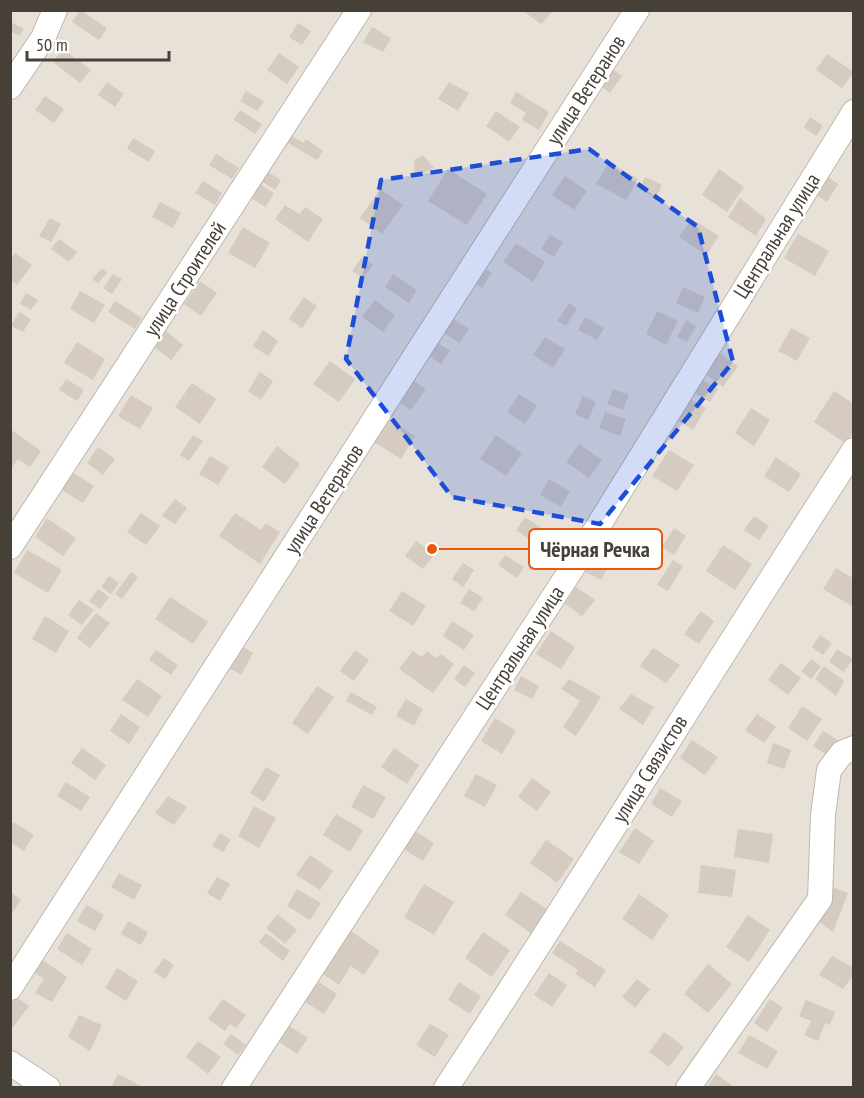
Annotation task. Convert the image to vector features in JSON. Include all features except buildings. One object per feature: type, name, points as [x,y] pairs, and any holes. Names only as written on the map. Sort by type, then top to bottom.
[{"type":"street","points":[[10,87],[43,38],[55,10]]},
{"type":"street","name":"улица Строителей","points":[[10,547],[359,10]]},
{"type":"street","name":"улица Ветеранов","points":[[10,988],[637,10]]},
{"type":"street","name":"Центральная улица","points":[[234,1088],[577,560],[854,112]]},
{"type":"street","name":"улица Связистов","points":[[446,1088],[539,947],[748,612],[854,450]]},
{"type":"street","points":[[688,1088],[820,899],[823,815],[829,770],[842,753],[854,748]]},
{"type":"street","points":[[10,1063],[48,1088]]},
{"type":"highlighted area","points":[[589,149],[698,227],[733,362],[600,524],[452,497],[346,359],[381,180]]},
{"type":"shaded area","points":[[11,11],[853,11],[853,1087],[11,1087]]},
{"type":"place","name":"Чёрная Речка","points":[[432,549]]}]
